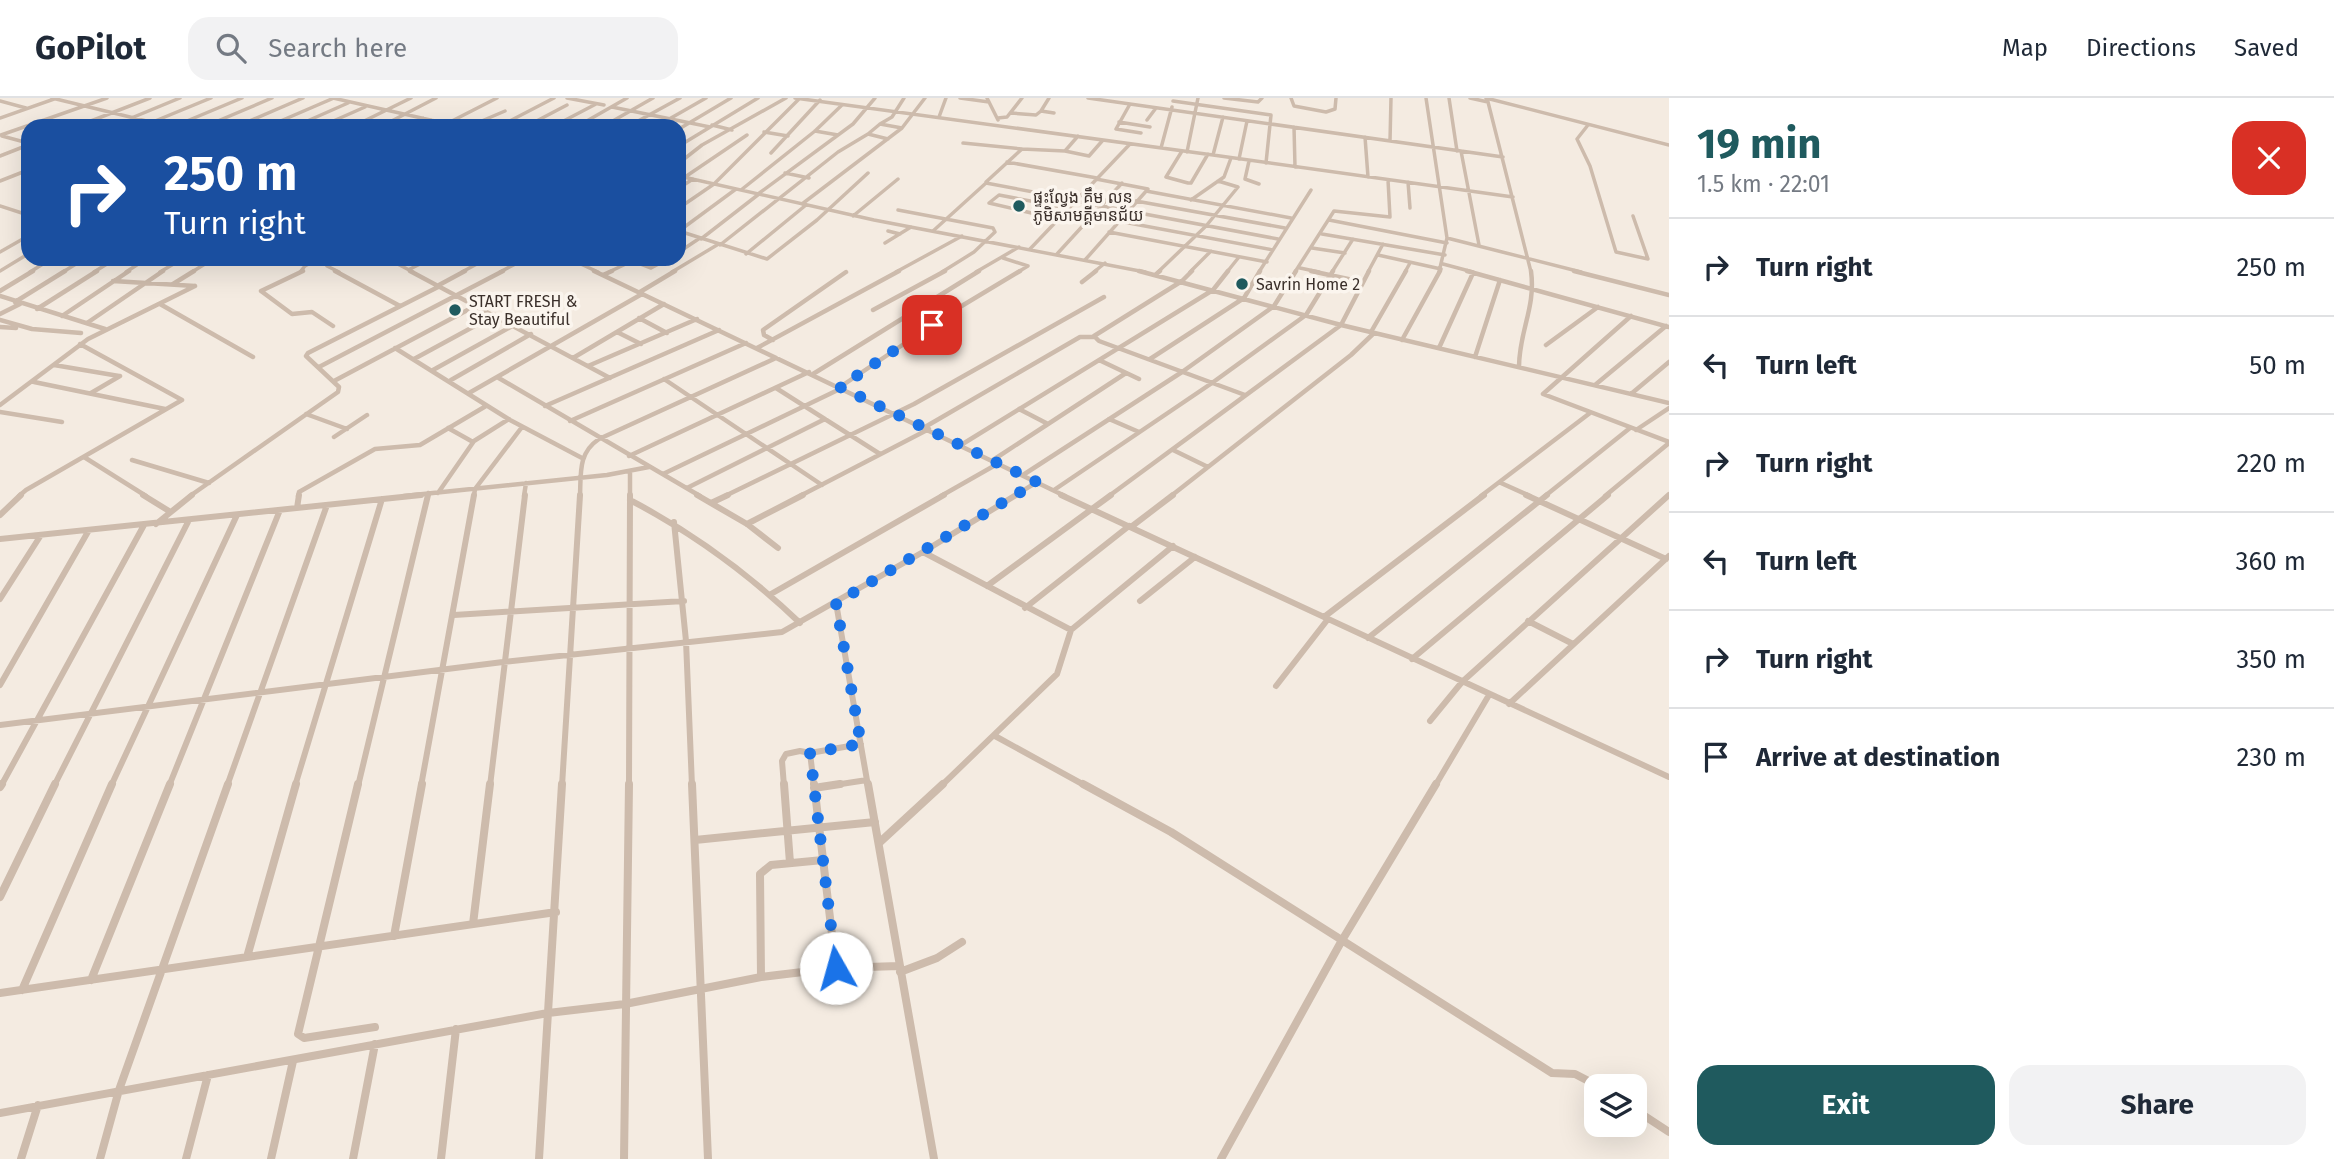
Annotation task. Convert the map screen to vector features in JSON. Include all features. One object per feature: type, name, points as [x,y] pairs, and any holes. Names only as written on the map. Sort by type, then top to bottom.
[{"type":"street","points":[[0,118],[54,98],[137,119]]},
{"type":"street","points":[[46,119],[107,98]]},
{"type":"street","points":[[96,119],[149,98]]},
{"type":"street","points":[[132,118],[180,98]]},
{"type":"street","points":[[159,119],[211,98]]},
{"type":"street","points":[[192,119],[242,98]]},
{"type":"street","points":[[222,119],[272,98]]},
{"type":"street","points":[[254,119],[303,98]]},
{"type":"street","points":[[285,119],[333,98],[428,119]]},
{"type":"street","points":[[369,119],[411,98]]},
{"type":"street","points":[[397,119],[436,98]]},
{"type":"street","points":[[457,119],[497,98]]},
{"type":"street","points":[[514,119],[554,98]]},
{"type":"street","points":[[567,98],[604,105]]},
{"type":"street","points":[[591,119],[627,98]]},
{"type":"street","points":[[616,119],[653,98]]},
{"type":"street","points":[[642,119],[678,98]]},
{"type":"street","points":[[612,107],[670,119],[706,98]]},
{"type":"street","points":[[686,126],[731,98]]},
{"type":"street","points":[[686,142],[758,98]]},
{"type":"street","points":[[686,158],[702,145],[786,98]]},
{"type":"street","points":[[686,203],[714,184],[798,98],[1513,197]]},
{"type":"street","points":[[686,226],[815,131],[845,98]]},
{"type":"street","points":[[686,247],[838,135],[874,98]]},
{"type":"street","points":[[686,265],[781,200],[838,152],[890,119],[904,98]]},
{"type":"street","points":[[746,254],[804,204],[902,128],[925,98]]},
{"type":"street","points":[[939,117],[946,98]]},
{"type":"street","points":[[960,98],[988,100],[999,125]]},
{"type":"street","points":[[998,118],[1007,117],[1021,98]]},
{"type":"street","points":[[1011,113],[1036,115],[1049,98]]},
{"type":"street","points":[[1088,98],[1503,157]]},
{"type":"street","points":[[1222,106],[1223,98],[1258,102],[1262,98]]},
{"type":"street","points":[[1291,98],[1294,106],[1326,112],[1335,109],[1336,98]]},
{"type":"street","points":[[1390,141],[1391,98]]},
{"type":"street","points":[[1402,340],[1442,267],[1447,241],[1426,98]]},
{"type":"street","points":[[1449,98],[1479,246]]},
{"type":"street","points":[[1470,98],[1669,145]]},
{"type":"street","points":[[771,153],[819,100]]},
{"type":"street","points":[[1013,100],[1016,104]]},
{"type":"street","points":[[1161,148],[1173,100],[1197,101],[1271,115],[1266,163]]},
{"type":"street","points":[[1487,100],[1529,257],[1533,290],[1519,352],[1519,368]]},
{"type":"street","points":[[0,101],[28,108]]},
{"type":"street","points":[[1197,101],[1184,151],[1166,177],[1191,183],[1210,155],[1223,117]]},
{"type":"street","points":[[312,119],[350,102]]},
{"type":"street","points":[[567,119],[596,104]]},
{"type":"street","points":[[1030,249],[1140,135],[1116,130],[1130,104]]},
{"type":"street","points":[[540,119],[567,105]]},
{"type":"street","points":[[338,119],[367,106]]},
{"type":"street","points":[[1147,120],[1156,108]]},
{"type":"street","points":[[486,119],[505,111]]},
{"type":"street","points":[[1041,111],[1054,113]]},
{"type":"street","points":[[1239,159],[1247,121]]},
{"type":"street","points":[[686,122],[760,137]]},
{"type":"street","points":[[1119,122],[1150,127]]},
{"type":"street","points":[[880,124],[902,128]]},
{"type":"street","points":[[1588,125],[1577,139],[1590,166],[1617,253],[1648,259],[1633,216]]},
{"type":"street","points":[[1294,127],[1295,167]]},
{"type":"street","points":[[0,135],[21,128]]},
{"type":"street","points":[[815,131],[838,135]]},
{"type":"street","points":[[764,132],[788,136]]},
{"type":"street","points":[[868,134],[888,139]]},
{"type":"street","points":[[0,135],[21,142]]},
{"type":"street","points":[[686,174],[747,135]]},
{"type":"street","points":[[1065,151],[1078,136]]},
{"type":"street","points":[[1365,137],[1368,177]]},
{"type":"street","points":[[963,143],[1065,151],[1090,156],[1102,140]]},
{"type":"street","points":[[0,156],[21,147]]},
{"type":"street","points":[[933,231],[1023,149]]},
{"type":"street","points":[[1191,200],[1224,177],[1231,158]]},
{"type":"street","points":[[1249,161],[1245,179],[1259,184]]},
{"type":"street","points":[[1007,162],[1052,168],[1148,188],[1146,191]]},
{"type":"street","points":[[0,181],[21,173]]},
{"type":"street","points":[[785,173],[808,178]]},
{"type":"street","points":[[686,233],[767,259],[829,210],[868,173]]},
{"type":"street","points":[[686,178],[853,216],[1182,281],[1373,333],[1667,401]]},
{"type":"street","points":[[686,184],[693,179]]},
{"type":"street","points":[[853,216],[898,179]]},
{"type":"street","points":[[1023,475],[1182,372],[1274,306],[1334,211],[1390,218],[1388,180]]},
{"type":"street","points":[[1155,275],[1206,226],[1238,187],[1218,181]]},
{"type":"street","points":[[1408,182],[1410,208]]},
{"type":"street","points":[[986,183],[1279,239]]},
{"type":"street","points":[[1056,254],[1122,183]]},
{"type":"street","points":[[1150,359],[1244,298],[1291,218],[1311,190]]},
{"type":"street","points":[[1146,191],[1291,218]]},
{"type":"street","points":[[1085,260],[1146,191]]},
{"type":"street","points":[[1057,219],[989,203],[999,195],[1067,208]]},
{"type":"street","points":[[1136,201],[1285,228]]},
{"type":"street","points":[[0,205],[21,212]]},
{"type":"street","points":[[873,310],[990,242],[995,232],[993,228],[898,210]]},
{"type":"street","points":[[1329,220],[1529,257],[1669,295]]},
{"type":"street","points":[[1118,221],[1273,250]]},
{"type":"street","points":[[885,243],[911,227]]},
{"type":"street","points":[[888,231],[900,234]]},
{"type":"street","points":[[1109,232],[1267,262]]},
{"type":"street","points":[[1321,234],[1444,255]]},
{"type":"street","points":[[757,348],[962,236]]},
{"type":"street","points":[[1054,490],[1212,383],[1306,315],[1353,239]]},
{"type":"street","points":[[0,252],[21,240]]},
{"type":"street","points":[[987,586],[1341,325],[1383,244]]},
{"type":"street","points":[[629,456],[811,373],[1019,247]]},
{"type":"street","points":[[1312,248],[1345,253]]},
{"type":"street","points":[[1094,337],[1096,333],[1182,281],[1211,251]]},
{"type":"street","points":[[1378,256],[1473,273],[1668,325]]},
{"type":"street","points":[[961,445],[1213,290],[1239,257]]},
{"type":"street","points":[[0,271],[21,258]]},
{"type":"street","points":[[663,474],[841,388],[950,313],[1028,266],[1003,258]]},
{"type":"street","points":[[1025,608],[1351,355],[1373,333],[1410,262]]},
{"type":"street","points":[[1082,282],[1105,264]]},
{"type":"street","points":[[41,266],[0,294],[18,303],[105,329]]},
{"type":"street","points":[[0,314],[74,266]]},
{"type":"street","points":[[37,309],[104,266]]},
{"type":"street","points":[[62,316],[136,266]]},
{"type":"street","points":[[87,323],[171,266]]},
{"type":"street","points":[[172,285],[202,266]]},
{"type":"street","points":[[304,266],[303,271],[261,291],[292,314],[312,312],[334,326]]},
{"type":"street","points":[[327,266],[400,306]]},
{"type":"street","points":[[404,266],[610,378]]},
{"type":"street","points":[[410,269],[416,266]]},
{"type":"street","points":[[156,524],[169,511],[338,392],[334,381],[306,356],[311,351],[473,266]]},
{"type":"street","points":[[319,367],[512,266]]},
{"type":"street","points":[[584,266],[927,428],[1091,509],[1669,777]]},
{"type":"street","points":[[604,275],[620,266]]},
{"type":"street","points":[[469,393],[685,266]]},
{"type":"street","points":[[1300,268],[1362,282]]},
{"type":"street","points":[[773,340],[764,335],[762,330],[846,272]]},
{"type":"street","points":[[1438,348],[1473,273]]},
{"type":"street","points":[[1475,357],[1500,280]]},
{"type":"street","points":[[0,405],[34,382],[80,344],[105,329],[196,287],[114,281]]},
{"type":"street","points":[[711,503],[894,413],[1104,297]]},
{"type":"street","points":[[160,304],[253,357]]},
{"type":"street","points":[[573,358],[664,304]]},
{"type":"street","points":[[334,381],[477,305]]},
{"type":"street","points":[[1546,345],[1598,306]]},
{"type":"street","points":[[414,359],[495,315]]},
{"type":"street","points":[[1412,659],[1669,443],[1543,394],[1631,316]]},
{"type":"street","points":[[639,318],[667,333]]},
{"type":"street","points":[[588,366],[697,319]]},
{"type":"street","points":[[0,320],[32,329]]},
{"type":"street","points":[[433,370],[514,325]]},
{"type":"street","points":[[1595,385],[1668,325]]},
{"type":"street","points":[[0,327],[81,333]]},
{"type":"street","points":[[545,406],[719,330]]},
{"type":"street","points":[[617,332],[641,344]]},
{"type":"street","points":[[451,380],[531,334]]},
{"type":"street","points":[[747,524],[927,428],[1080,337],[1094,337],[1245,395]]},
{"type":"street","points":[[570,421],[746,343]]},
{"type":"street","points":[[0,515],[26,490],[182,400],[80,344]]},
{"type":"street","points":[[395,348],[451,380],[486,406],[582,458]]},
{"type":"street","points":[[540,1159],[582,458],[587,447],[599,439],[776,358]]},
{"type":"street","points":[[1099,360],[1139,379]]},
{"type":"street","points":[[1630,394],[1669,362]]},
{"type":"street","points":[[54,365],[119,376]]},
{"type":"street","points":[[91,393],[128,371]]},
{"type":"street","points":[[771,594],[996,462],[1126,373]]},
{"type":"street","points":[[497,377],[747,524],[778,548]]},
{"type":"street","points":[[664,379],[822,485]]},
{"type":"street","points":[[34,382],[167,410]]},
{"type":"street","points":[[776,388],[880,454]]},
{"type":"street","points":[[297,508],[299,492],[375,449],[416,446],[486,406]]},
{"type":"street","points":[[1368,638],[1539,500],[1633,429],[1669,408]]},
{"type":"street","points":[[1019,409],[1048,424]]},
{"type":"street","points":[[0,412],[62,422]]},
{"type":"street","points":[[1276,685],[1326,618],[1590,412]]},
{"type":"street","points":[[306,415],[347,429]]},
{"type":"street","points":[[334,437],[366,415]]},
{"type":"street","points":[[438,493],[473,442],[509,419]]},
{"type":"street","points":[[687,488],[825,419]]},
{"type":"street","points":[[1109,419],[1139,432]]},
{"type":"street","points":[[394,936],[475,489],[522,427]]},
{"type":"street","points":[[448,428],[473,442]]},
{"type":"street","points":[[1173,450],[1209,467]]},
{"type":"street","points":[[84,457],[169,511]]},
{"type":"street","points":[[132,460],[209,483]]},
{"type":"street","points":[[0,539],[581,478],[649,467]]},
{"type":"street","points":[[624,1159],[632,605],[630,472]]},
{"type":"street","points":[[0,725],[569,654],[782,632],[923,552],[1037,482]]},
{"type":"street","points":[[473,924],[526,483]]},
{"type":"street","points":[[1501,483],[1667,557],[1509,704]]},
{"type":"street","points":[[375,1027],[299,1037],[298,1031],[428,493]]},
{"type":"street","points":[[1430,721],[1462,682],[1669,495]]},
{"type":"street","points":[[247,957],[324,685],[382,499]]},
{"type":"street","points":[[630,500],[708,543],[771,594],[800,623]]},
{"type":"street","points":[[100,1159],[120,1090],[327,505]]},
{"type":"street","points":[[90,980],[280,510]]},
{"type":"street","points":[[22,990],[146,706],[237,515]]},
{"type":"street","points":[[0,897],[90,712],[190,520]]},
{"type":"street","points":[[674,522],[684,601],[708,1159]]},
{"type":"street","points":[[0,788],[144,525]]},
{"type":"street","points":[[0,685],[89,530]]},
{"type":"street","points":[[0,599],[41,535]]},
{"type":"street","points":[[879,843],[995,736],[1057,674],[1071,630],[1173,546]]},
{"type":"street","points":[[923,552],[1071,630]]},
{"type":"street","points":[[1140,601],[1195,557]]},
{"type":"street","points":[[454,615],[684,601]]},
{"type":"street","points":[[836,603],[934,1159]]},
{"type":"street","points":[[1528,621],[1573,644]]},
{"type":"street","points":[[1221,1159],[1341,942],[1489,695]]},
{"type":"street","points":[[995,736],[1171,832],[1552,1073],[1576,1074],[1584,1078]]},
{"type":"street","points":[[790,863],[782,761],[786,754],[810,753],[861,744]]},
{"type":"street","points":[[810,753],[836,968]]},
{"type":"street","points":[[814,788],[867,780]]},
{"type":"street","points":[[695,840],[875,822]]},
{"type":"street","points":[[761,977],[760,874],[771,865],[823,860]]},
{"type":"street","points":[[0,993],[556,912]]},
{"type":"street","points":[[0,1113],[456,1029],[548,1013],[625,1004],[761,977],[836,968],[900,969],[937,958],[962,942]]},
{"type":"street","points":[[441,1159],[456,1029]]},
{"type":"street","points":[[353,1159],[375,1044]]},
{"type":"street","points":[[271,1159],[293,1061]]},
{"type":"street","points":[[186,1159],[208,1075]]},
{"type":"street","points":[[20,1159],[38,1105]]},
{"type":"street","points":[[1647,1118],[1669,1132]]},
{"type":"place","name":"ផ្ទះល្វែង គឹម លន ភូមិសាមគ្គីមានជ័យ","points":[[1019,206]]},
{"type":"place","name":"Savrin Home 2","points":[[1242,284]]},
{"type":"place","name":"START FRESH & Stay Beautiful","points":[[455,310]]},
{"type":"route","points":[[836,968],[810,753],[861,744],[836,603],[1037,482],[840,387],[932,325]]}]
